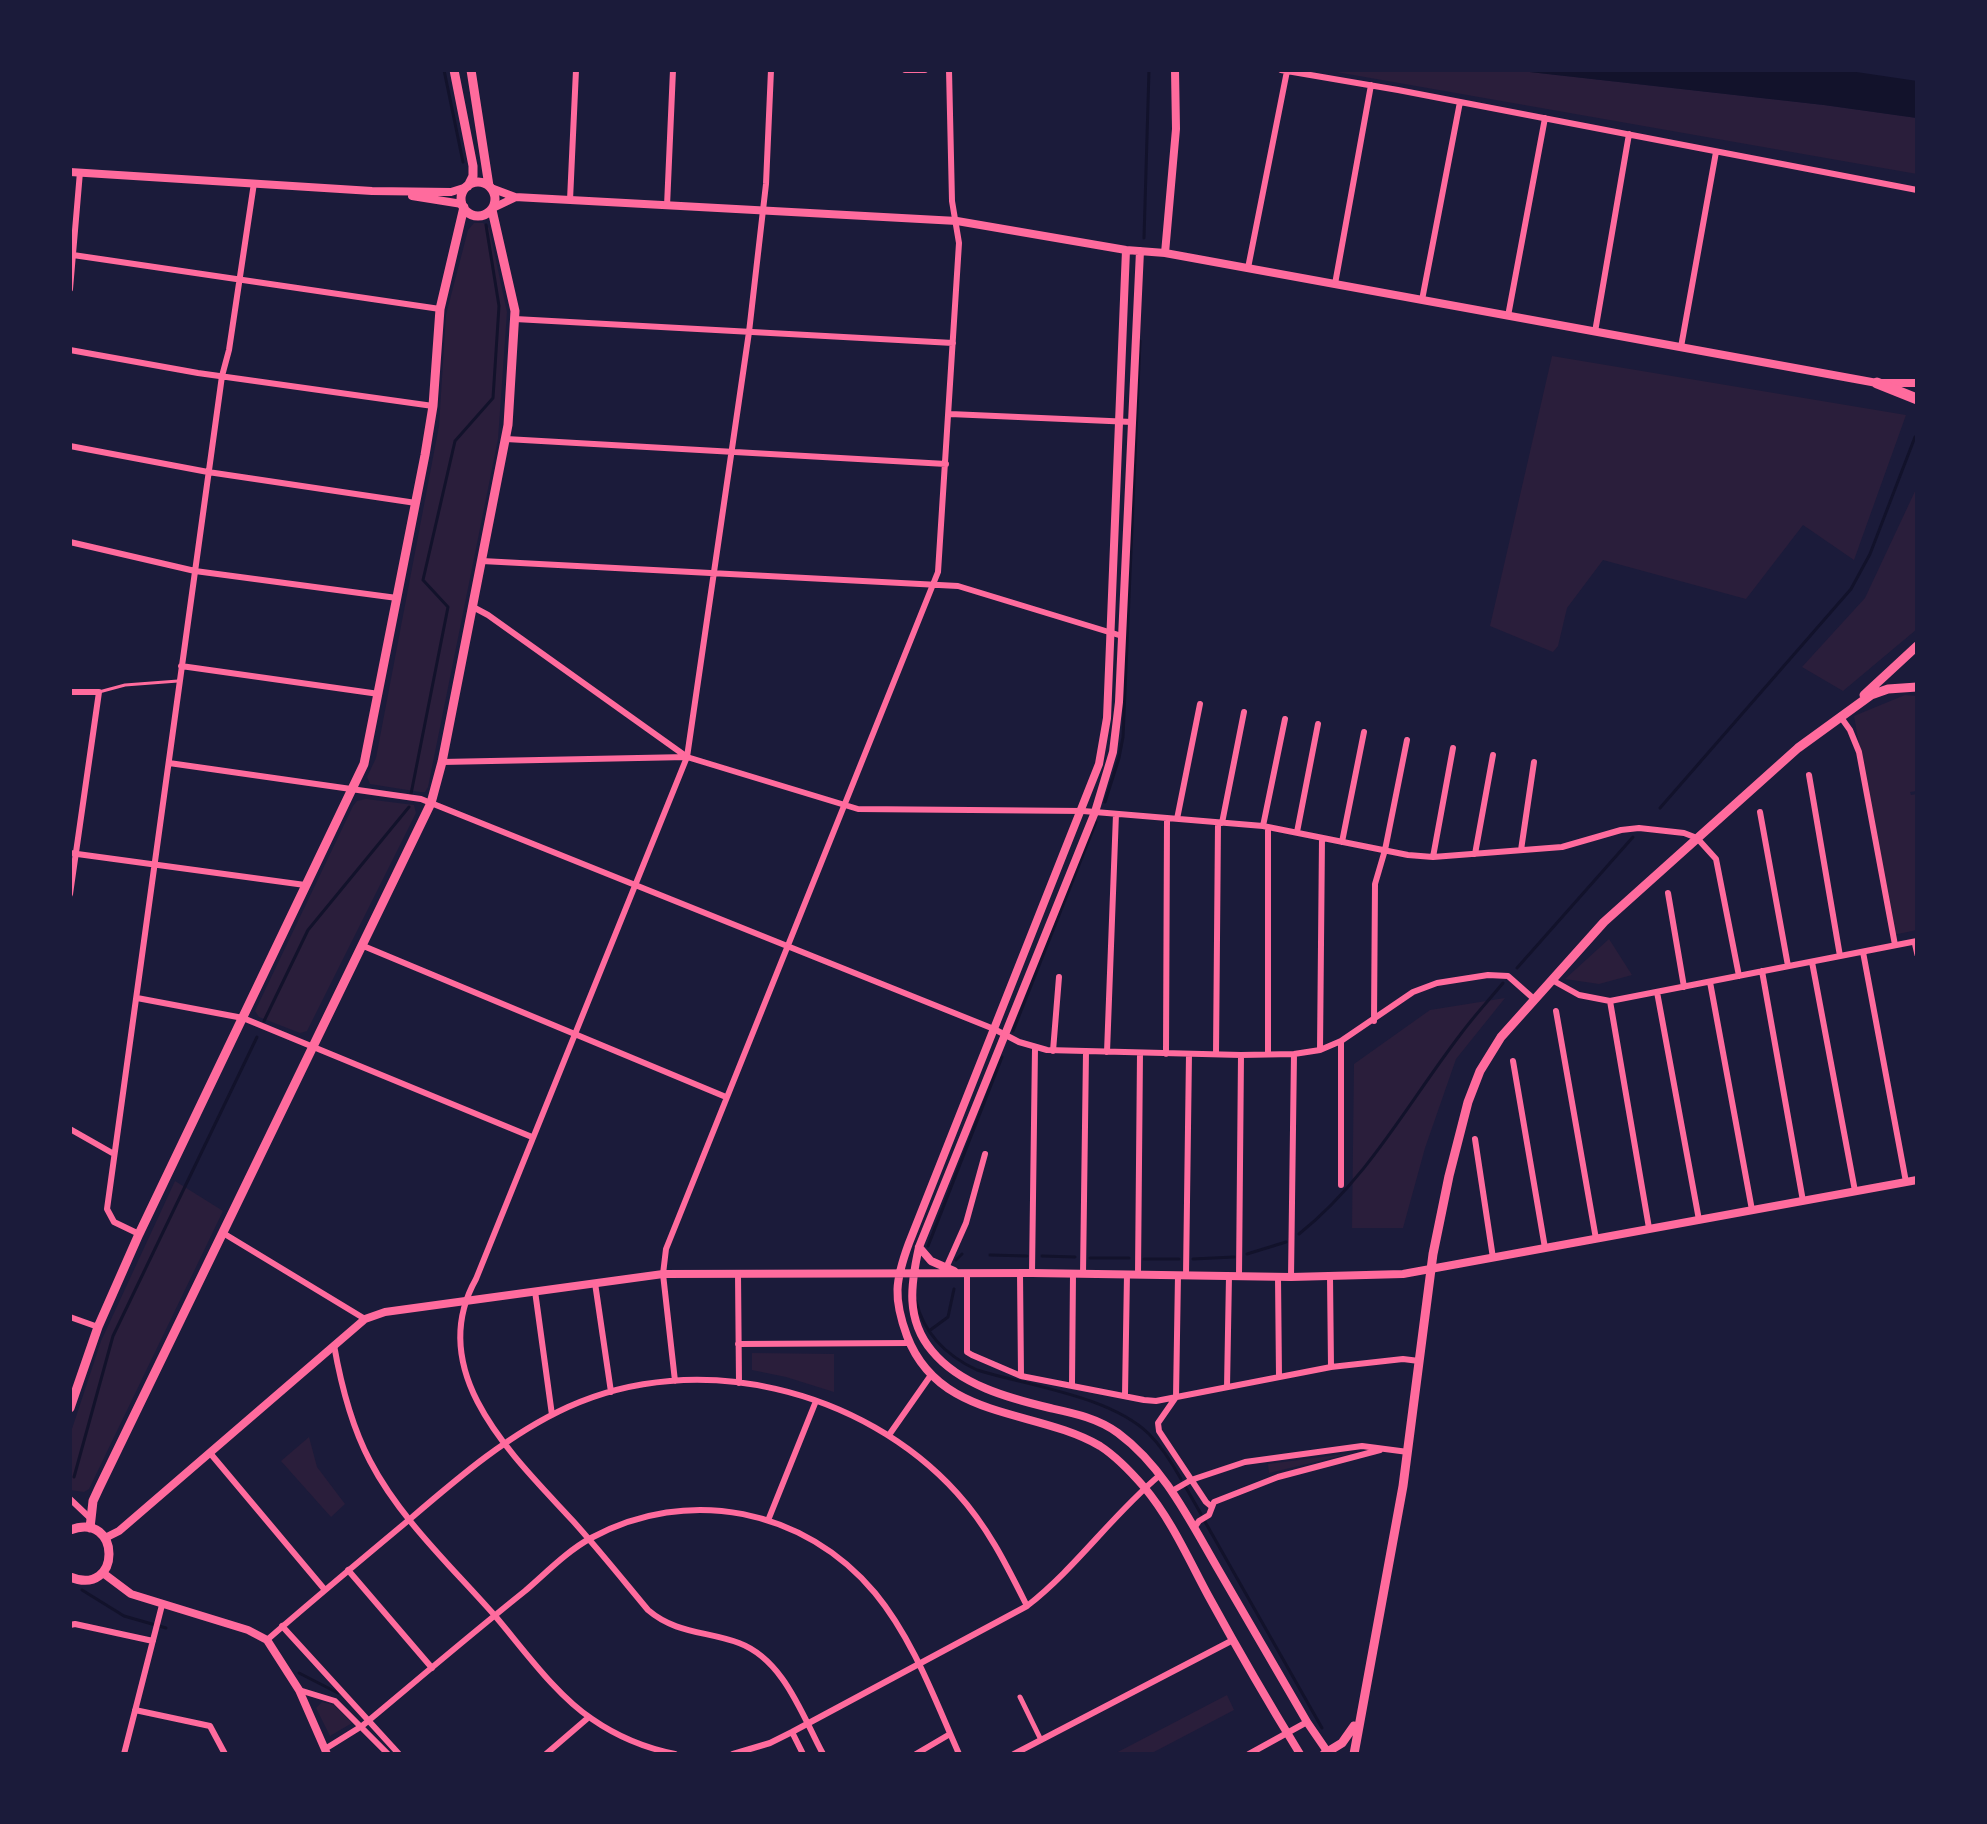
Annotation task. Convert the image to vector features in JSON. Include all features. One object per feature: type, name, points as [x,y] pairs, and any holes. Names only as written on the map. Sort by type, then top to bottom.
[{"type":"highway","points":[[1877,383],[1917,399]]},
{"type":"main road","points":[[70,1408],[98,1327],[139,1234],[366,754],[433,406],[440,309],[463,206],[462,195],[473,176],[454,70]]},
{"type":"main road","points":[[90,1523],[99,1488],[431,803],[442,762],[506,439],[515,319],[492,209],[495,198],[490,187],[471,70]]},
{"type":"main road","points":[[467,187],[479,182],[490,187]]},
{"type":"main road","points":[[463,206],[471,215],[477,216],[492,209]]},
{"type":"main road","points":[[1840,716],[1917,646]]},
{"type":"main road","points":[[1354,1754],[1408,1452],[1431,1268],[1449,1176],[1468,1102],[1480,1071],[1501,1037],[1604,922],[1798,748],[1871,695],[1888,689],[1917,687]]},
{"type":"main road","points":[[70,1530],[90,1523]]},
{"type":"main road","points":[[70,1586],[75,1579],[89,1580],[103,1573],[110,1554],[105,1538],[90,1523]]},
{"type":"main road","points":[[1327,1753],[1342,1743],[1358,1719]]},
{"type":"street","points":[[570,200],[576,70]]},
{"type":"street","points":[[667,206],[673,70]]},
{"type":"street","points":[[771,70],[764,211],[687,757],[465,1300],[461,1325],[464,1365],[471,1389],[503,1445],[589,1539],[648,1610],[661,1620],[691,1633],[740,1644],[763,1657],[786,1685],[823,1754]]},
{"type":"street","points":[[905,70],[925,70]]},
{"type":"street","points":[[675,1381],[663,1274],[666,1249],[934,585],[940,560],[959,243],[952,201],[949,70]]},
{"type":"street","points":[[1165,253],[1176,129],[1175,70]]},
{"type":"street","points":[[1248,268],[1284,70],[1917,190]]},
{"type":"street","points":[[1335,284],[1371,85]]},
{"type":"street","points":[[1422,300],[1460,102]]},
{"type":"street","points":[[1508,316],[1545,118]]},
{"type":"street","points":[[1595,332],[1629,134]]},
{"type":"street","points":[[1681,347],[1716,152]]},
{"type":"street","points":[[70,172],[372,191],[451,192],[467,187]]},
{"type":"street","points":[[70,289],[80,172]]},
{"type":"street","points":[[139,1234],[114,1222],[107,1209],[208,472],[254,183]]},
{"type":"street","points":[[490,187],[515,197],[957,221],[1126,250],[1165,253],[1877,383],[1917,383]]},
{"type":"street","points":[[372,191],[463,206]]},
{"type":"street","points":[[492,209],[515,197]]},
{"type":"street","points":[[1126,250],[1104,744],[1083,811],[898,1274],[898,1312],[910,1343],[931,1375],[947,1388],[1014,1418],[1071,1434],[1099,1446],[1122,1463],[1165,1516],[1300,1754]]},
{"type":"street","points":[[1140,251],[1115,742],[1095,812],[919,1247],[910,1291],[919,1327],[928,1347],[943,1364],[985,1388],[1098,1421],[1116,1431],[1160,1475],[1327,1753]]},
{"type":"street","points":[[73,255],[440,309]]},
{"type":"street","points":[[515,319],[953,343]]},
{"type":"street","points":[[70,350],[222,376],[433,406]]},
{"type":"street","points":[[950,414],[1132,422]]},
{"type":"street","points":[[506,439],[946,464]]},
{"type":"street","points":[[70,446],[208,472],[416,503]]},
{"type":"street","points":[[70,542],[195,571],[398,598]]},
{"type":"street","points":[[482,561],[958,586],[1122,636]]},
{"type":"street","points":[[473,607],[687,757]]},
{"type":"street","points":[[181,666],[379,694]]},
{"type":"street","points":[[70,692],[99,692],[73,853],[70,894]]},
{"type":"street","points":[[1177,819],[1200,704]]},
{"type":"street","points":[[1216,1054],[1220,823],[1244,712]]},
{"type":"street","points":[[1840,716],[1859,752],[1895,945]]},
{"type":"street","points":[[1268,1054],[1266,826],[1285,719]]},
{"type":"street","points":[[1297,832],[1318,724]]},
{"type":"street","points":[[1342,842],[1364,732]]},
{"type":"street","points":[[1374,1021],[1375,884],[1407,740]]},
{"type":"street","points":[[1433,857],[1453,748]]},
{"type":"street","points":[[1475,854],[1493,755]]},
{"type":"street","points":[[442,762],[687,757],[858,809],[1083,811],[1266,826],[1433,857],[1562,847],[1630,829],[1684,833],[1697,838],[1716,859],[1739,976]]},
{"type":"street","points":[[1521,850],[1534,762]]},
{"type":"street","points":[[169,763],[431,803],[1035,1048],[1166,1054],[1294,1054],[1320,1050],[1341,1041],[1413,992],[1437,983],[1488,975],[1508,976],[1534,999]]},
{"type":"street","points":[[1809,775],[1840,956]]},
{"type":"street","points":[[1760,812],[1788,966]]},
{"type":"street","points":[[1107,1052],[1116,814]]},
{"type":"street","points":[[1166,1054],[1167,818]]},
{"type":"street","points":[[1320,1050],[1322,838]]},
{"type":"street","points":[[73,853],[305,885]]},
{"type":"street","points":[[1668,893],[1684,987]]},
{"type":"street","points":[[1552,980],[1579,995],[1610,1001],[1895,945],[1916,942],[1917,955]]},
{"type":"street","points":[[361,945],[726,1097]]},
{"type":"street","points":[[1863,952],[1906,1182]]},
{"type":"street","points":[[1812,962],[1855,1191]]},
{"type":"street","points":[[1762,971],[1803,1201]]},
{"type":"street","points":[[1053,1051],[1059,977]]},
{"type":"street","points":[[1710,982],[1752,1210]]},
{"type":"street","points":[[1657,992],[1699,1220]]},
{"type":"street","points":[[137,998],[243,1018],[532,1137]]},
{"type":"street","points":[[1610,1001],[1649,1228]]},
{"type":"street","points":[[1556,1011],[1596,1239]]},
{"type":"street","points":[[1341,1041],[1341,1185]]},
{"type":"street","points":[[1032,1273],[1035,1048]]},
{"type":"street","points":[[1072,1384],[1086,1052]]},
{"type":"street","points":[[1138,1274],[1140,1053]]},
{"type":"street","points":[[1189,1054],[1176,1397],[1158,1423],[1159,1431],[1212,1507]]},
{"type":"street","points":[[1291,1277],[1294,1054]]},
{"type":"street","points":[[1239,1276],[1241,1055]]},
{"type":"street","points":[[1513,1061],[1545,1248]]},
{"type":"street","points":[[70,1129],[114,1154]]},
{"type":"street","points":[[1475,1139],[1493,1258]]},
{"type":"street","points":[[946,1268],[966,1223],[985,1154]]},
{"type":"street","points":[[105,1538],[119,1531],[365,1319],[385,1312],[663,1274],[1032,1273],[1330,1277],[1403,1274],[1917,1180]]},
{"type":"street","points":[[223,1233],[365,1319]]},
{"type":"street","points":[[919,1247],[931,1261],[965,1273]]},
{"type":"street","points":[[965,1273],[967,1352],[1021,1376],[1156,1401],[1331,1367],[1403,1359],[1419,1361]]},
{"type":"street","points":[[1020,1273],[1021,1376]]},
{"type":"street","points":[[738,1274],[739,1383]]},
{"type":"street","points":[[1125,1395],[1127,1274]]},
{"type":"street","points":[[1227,1387],[1229,1276]]},
{"type":"street","points":[[1278,1277],[1279,1377]]},
{"type":"street","points":[[1330,1277],[1331,1367]]},
{"type":"street","points":[[595,1283],[611,1392]]},
{"type":"street","points":[[535,1291],[552,1415]]},
{"type":"street","points":[[70,1317],[98,1327]]},
{"type":"street","points":[[738,1344],[910,1343]]},
{"type":"street","points":[[334,1345],[345,1396],[362,1445],[378,1475],[410,1519],[539,1667],[589,1717],[640,1745],[675,1754]]},
{"type":"street","points":[[889,1435],[931,1375]]},
{"type":"street","points":[[267,1640],[503,1445],[552,1415],[611,1392],[675,1381],[739,1383],[777,1389],[856,1417],[889,1435],[927,1465],[967,1504],[990,1536],[1027,1606]]},
{"type":"street","points":[[769,1518],[816,1401]]},
{"type":"street","points":[[1172,1491],[1191,1480],[1245,1462],[1362,1446],[1408,1452]]},
{"type":"street","points":[[1194,1528],[1209,1515],[1214,1502],[1278,1477],[1383,1449]]},
{"type":"street","points":[[210,1453],[325,1590]]},
{"type":"street","points":[[733,1754],[770,1743],[792,1732],[1027,1606],[1047,1591],[1160,1475]]},
{"type":"street","points":[[70,1499],[90,1523]]},
{"type":"street","points":[[103,1573],[131,1594],[248,1630],[267,1640],[299,1690],[326,1751],[589,1539],[641,1517],[681,1510],[726,1510],[769,1518],[813,1539],[855,1572],[891,1617],[918,1665],[959,1754]]},
{"type":"street","points":[[348,1570],[432,1668]]},
{"type":"street","points":[[124,1754],[162,1605]]},
{"type":"street","points":[[70,1625],[153,1641]]},
{"type":"street","points":[[282,1626],[388,1754]]},
{"type":"street","points":[[1014,1754],[1233,1640]]},
{"type":"street","points":[[299,1690],[335,1701],[399,1754]]},
{"type":"street","points":[[1020,1697],[1041,1740]]},
{"type":"street","points":[[135,1710],[207,1725],[214,1731],[225,1754]]},
{"type":"street","points":[[546,1754],[589,1717]]},
{"type":"street","points":[[1249,1754],[1307,1722]]},
{"type":"street","points":[[792,1732],[803,1754]]},
{"type":"street","points":[[916,1754],[950,1734]]},
{"type":"lane","points":[[99,692],[125,685],[180,681]]},
{"type":"shaded area","points":[[1325,70],[1512,70],[1917,118],[1917,174]]},
{"type":"shaded area","points":[[1512,70],[1843,70],[1917,81],[1917,118],[1824,105]]},
{"type":"shaded area","points":[[474,223],[483,223],[489,228],[507,312],[498,439],[428,787],[425,792],[420,792],[370,784],[367,777],[376,758],[439,426],[446,315],[468,230]]},
{"type":"shaded area","points":[[1552,356],[1906,415],[1854,560],[1803,525],[1746,599],[1603,560],[1567,608],[1558,646],[1553,652],[1490,626]]},
{"type":"shaded area","points":[[1917,487],[1917,629],[1843,691],[1802,667],[1865,598]]},
{"type":"shaded area","points":[[1905,695],[1917,696],[1917,791],[1910,792],[1911,795],[1917,794],[1917,930],[1893,935],[1854,716]]},
{"type":"shaded area","points":[[366,799],[414,805],[416,813],[307,1031],[300,1033],[259,1017],[255,1011],[353,806],[357,801]]},
{"type":"shaded area","points":[[1609,939],[1632,975],[1599,984],[1565,979]]},
{"type":"shaded area","points":[[1505,998],[1456,1059],[1425,1148],[1403,1228],[1352,1228],[1354,1064],[1430,1010]]},
{"type":"shaded area","points":[[175,1181],[223,1211],[89,1489],[84,1492],[70,1490],[70,1435],[101,1341]]},
{"type":"shaded area","points":[[752,1353],[834,1354],[834,1392],[752,1370]]},
{"type":"shaded area","points":[[309,1437],[317,1467],[345,1504],[331,1517],[281,1461]]},
{"type":"shaded area","points":[[1353,1453],[1269,1473],[1268,1464]]},
{"type":"shaded area","points":[[1227,1695],[1234,1710],[1150,1754],[1114,1754]]},
{"type":"shaded area","points":[[322,1702],[334,1705],[352,1723],[330,1736],[316,1708]]},
{"type":"waterway","points":[[444,70],[463,162]]},
{"type":"waterway","points":[[1144,238],[1149,70]]},
{"type":"waterway","points":[[411,794],[448,607],[423,580],[455,441],[493,398],[499,306],[486,225]]},
{"type":"waterway","points":[[1105,802],[1123,737],[1140,341]]},
{"type":"waterway","points":[[1660,808],[1851,589],[1870,554],[1915,437]]},
{"type":"waterway","points":[[264,1021],[308,930],[409,807]]},
{"type":"waterway","points":[[1013,1031],[1096,822]]},
{"type":"waterway","points":[[1517,968],[1633,837]]},
{"type":"waterway","points":[[1299,1234],[1346,1190],[1386,1140],[1465,1028],[1503,983]]},
{"type":"waterway","points":[[74,1477],[113,1336],[257,1037]]},
{"type":"waterway","points":[[928,1246],[1002,1057]]},
{"type":"waterway","points":[[1247,1254],[1286,1242]]},
{"type":"waterway","points":[[956,1260],[962,1254]]},
{"type":"waterway","points":[[990,1255],[1027,1256]]},
{"type":"waterway","points":[[1042,1256],[1075,1257]]},
{"type":"waterway","points":[[1193,1259],[1234,1257]]},
{"type":"waterway","points":[[1090,1258],[1129,1258]]},
{"type":"waterway","points":[[1144,1259],[1179,1259]]},
{"type":"waterway","points":[[929,1331],[948,1317],[954,1289]]},
{"type":"waterway","points":[[916,1301],[931,1334],[956,1358],[977,1370],[1068,1394],[1113,1410],[1149,1434],[1181,1479]]},
{"type":"waterway","points":[[1185,1486],[1201,1514]]},
{"type":"waterway","points":[[1204,1520],[1322,1728]]},
{"type":"waterway","points":[[82,1590],[124,1616],[166,1628]]},
{"type":"waterway","points":[[299,1673],[338,1693]]}]
